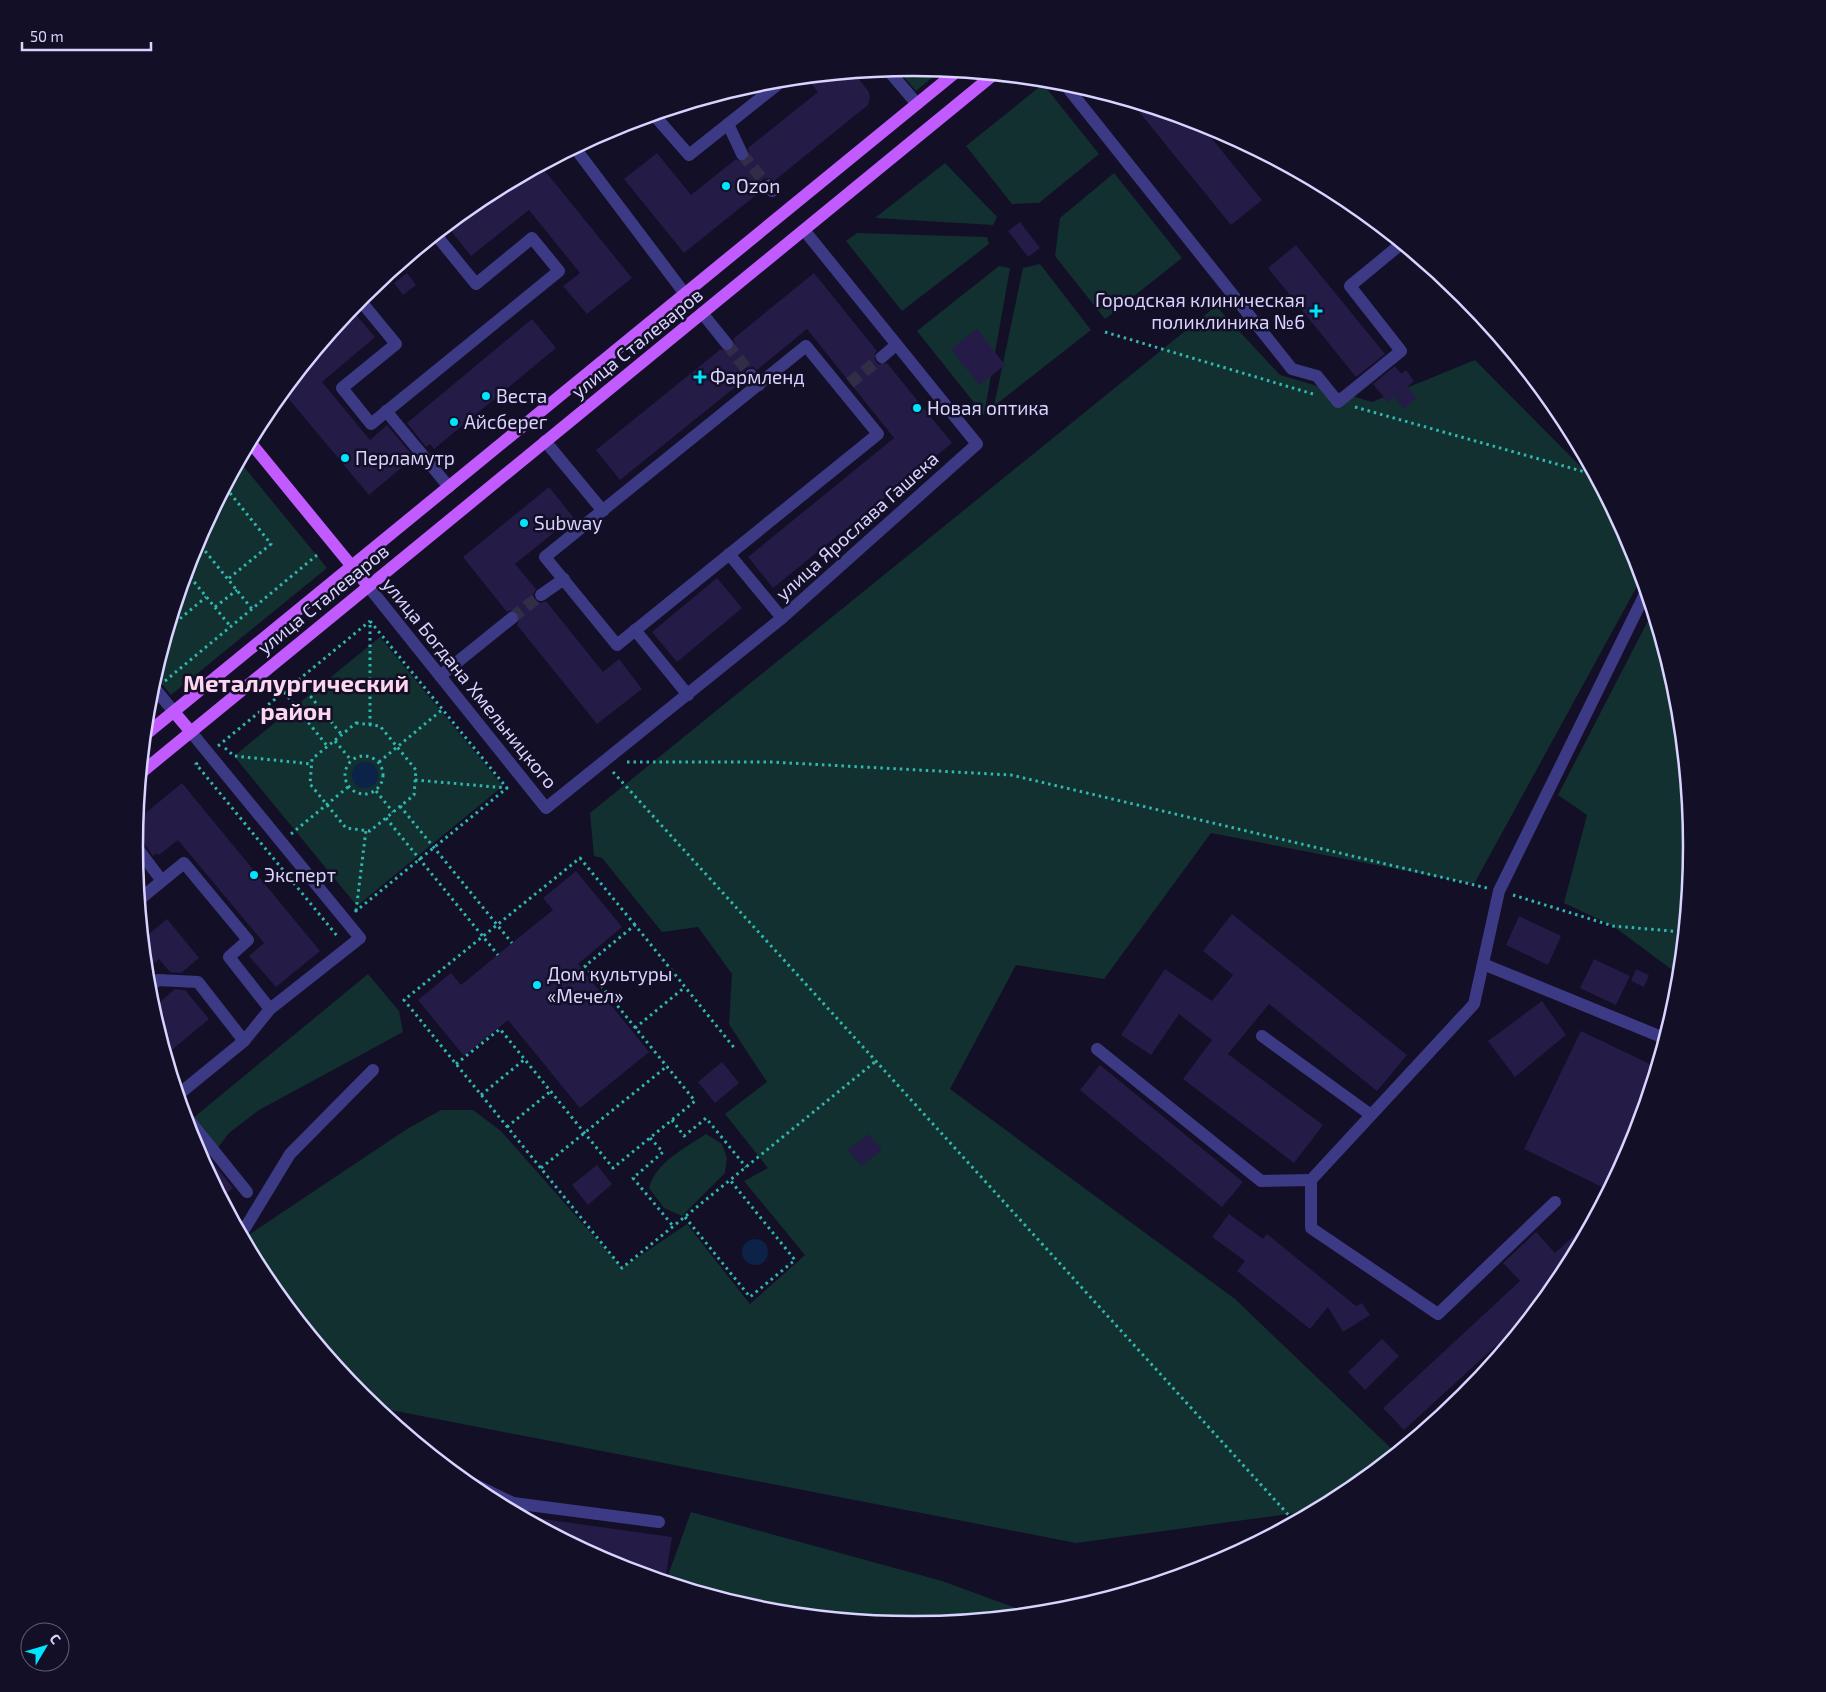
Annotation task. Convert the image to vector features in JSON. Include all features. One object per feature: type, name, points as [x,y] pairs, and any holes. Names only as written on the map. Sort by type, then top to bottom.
[{"type":"main road","name":"улица Сталеваров","points":[[153,730],[949,77]]},
{"type":"main road","name":"улица Сталеваров","points":[[148,767],[987,80]]},
{"type":"main road","name":"улица Богдана Хмельницкого","points":[[254,447],[368,586]]},
{"type":"main road","points":[[174,712],[191,732]]},
{"type":"street","points":[[894,77],[917,104]]},
{"type":"street","points":[[658,120],[688,155],[771,90]]},
{"type":"street","points":[[1073,93],[1292,368],[1317,376],[1338,402],[1401,351],[1350,286],[1397,247]]},
{"type":"street","points":[[728,124],[742,154]]},
{"type":"street","points":[[579,153],[685,294]]},
{"type":"street","name":"улица Ярослава Гашека","points":[[546,808],[782,618],[977,444],[804,230]]},
{"type":"street","points":[[365,307],[396,344],[342,388],[371,424],[559,271],[532,238],[476,284],[439,239]]},
{"type":"street","points":[[702,314],[727,344]]},
{"type":"street","points":[[882,357],[896,344]]},
{"type":"street","points":[[806,346],[846,387],[878,434],[617,645],[546,557],[603,511],[755,380],[806,346]]},
{"type":"street","points":[[386,412],[449,487]]},
{"type":"street","points":[[546,441],[603,511]]},
{"type":"street","points":[[729,554],[782,618]]},
{"type":"street","points":[[541,595],[564,579]]},
{"type":"street","name":"улица Богдана Хмельницкого","points":[[368,586],[546,808]]},
{"type":"street","points":[[1555,1202],[1438,1314],[1311,1228],[1311,1180],[1474,1004],[1499,891],[1642,600]]},
{"type":"street","points":[[440,676],[512,618]]},
{"type":"street","points":[[635,630],[688,695]]},
{"type":"street","points":[[159,693],[174,712]]},
{"type":"street","points":[[183,1091],[244,1041],[270,1009],[360,938],[191,732]]},
{"type":"street","points":[[143,858],[162,881]]},
{"type":"street","points":[[145,895],[184,863],[248,940],[229,957],[270,1009]]},
{"type":"street","points":[[1484,964],[1659,1036]]},
{"type":"street","points":[[156,982],[158,980],[198,982],[244,1041]]},
{"type":"street","points":[[1262,1036],[1371,1115]]},
{"type":"street","points":[[1097,1049],[1261,1181],[1311,1180]]},
{"type":"street","points":[[245,1229],[290,1154],[373,1070]]},
{"type":"street","points":[[199,1132],[247,1192]]},
{"type":"street","points":[[509,1501],[659,1522]]},
{"type":"path","points":[[228,579],[271,544],[230,493]]},
{"type":"path","points":[[203,549],[252,609]]},
{"type":"path","points":[[161,681],[317,556]]},
{"type":"path","points":[[192,579],[231,627]]},
{"type":"path","points":[[215,608],[236,590]]},
{"type":"path","points":[[177,621],[206,597]]},
{"type":"path","points":[[209,754],[370,621]]},
{"type":"path","points":[[370,621],[507,788]]},
{"type":"path","points":[[370,621],[370,725]]},
{"type":"path","points":[[298,681],[342,735]]},
{"type":"path","points":[[284,692],[328,746]]},
{"type":"path","points":[[379,762],[457,698]]},
{"type":"path","points":[[356,723],[370,725],[380,726],[416,770],[414,795],[370,831],[346,828],[310,784],[312,759],[356,723]]},
{"type":"path","points":[[335,741],[351,760]]},
{"type":"path","points":[[220,745],[232,760]]},
{"type":"path","points":[[220,745],[234,756],[312,764]]},
{"type":"path","points":[[360,756],[371,756],[379,762],[384,772],[383,783],[376,791],[367,795],[356,794],[349,787],[345,778],[346,768],[351,760],[360,756]]},
{"type":"path","points":[[604,762],[771,762],[1011,775],[1499,891],[1613,926],[1677,932]]},
{"type":"path","points":[[604,762],[1290,1517]]},
{"type":"path","points":[[196,764],[339,939]]},
{"type":"path","points":[[415,780],[507,788]]},
{"type":"path","points":[[281,842],[349,787]]},
{"type":"path","points":[[356,911],[507,788]]},
{"type":"path","points":[[376,791],[393,812]]},
{"type":"path","points":[[400,806],[512,943]]},
{"type":"path","points":[[386,818],[498,955]]},
{"type":"path","points":[[286,826],[293,833]]},
{"type":"path","points":[[356,911],[366,830]]},
{"type":"path","points":[[736,1050],[580,858],[404,1000],[622,1268],[876,1061]]},
{"type":"path","points":[[350,904],[356,911]]},
{"type":"path","points":[[456,1064],[500,1029],[613,1168],[695,1102],[585,966],[635,925]]},
{"type":"path","points":[[635,1028],[685,987]]},
{"type":"path","points":[[481,1095],[525,1059]]},
{"type":"path","points":[[541,1168],[666,1067]]},
{"type":"path","points":[[507,1127],[551,1091]]},
{"type":"path","points":[[672,1120],[684,1136],[706,1118],[746,1167]]},
{"type":"path","points":[[650,1138],[663,1152],[632,1178],[673,1226]]},
{"type":"path","points":[[685,1217],[750,1297],[795,1260],[730,1180]]},
{"type":"green space","points":[[903,76],[933,77],[916,91]]},
{"type":"green space","points":[[1039,87],[1046,88],[1099,154],[1039,203],[1012,204],[966,146]]},
{"type":"green space","points":[[945,163],[997,217],[993,225],[875,218]]},
{"type":"green space","points":[[1114,173],[1182,258],[1105,319],[1055,256],[1060,218]]},
{"type":"green space","points":[[857,233],[987,237],[989,244],[902,311],[846,241]]},
{"type":"green space","points":[[1040,264],[1091,330],[994,406],[1023,268]]},
{"type":"green space","points":[[999,266],[1010,268],[984,415],[917,331]]},
{"type":"green space","points":[[1216,306],[1280,375],[1372,402],[1475,360],[1585,471],[1624,551],[1637,586],[1474,884],[1211,833],[1104,979],[1016,965],[950,1089],[1235,1299],[1392,1449],[1341,1486],[1296,1514],[1076,1543],[389,1410],[369,1390],[334,1354],[302,1315],[249,1235],[407,1129],[441,1110],[473,1110],[501,1131],[622,1268],[687,1224],[750,1304],[805,1255],[744,1181],[768,1168],[725,1114],[767,1082],[729,1024],[732,974],[698,927],[662,932],[602,858],[594,856],[590,813]]},
{"type":"green space","points":[[243,466],[327,568],[171,695],[161,683],[169,647],[184,599],[202,551]]},
{"type":"green space","points":[[1648,620],[1668,696],[1681,796],[1683,846],[1681,896],[1672,970],[1613,926],[1564,903],[1587,815],[1558,795]]},
{"type":"green space","points":[[380,637],[503,786],[357,906],[234,756]]},
{"type":"green space","points":[[368,974],[399,1011],[403,1032],[259,1110],[229,1133],[213,1154],[205,1148],[193,1118]]},
{"type":"green space","points":[[706,1134],[722,1144],[727,1158],[725,1173],[682,1216],[664,1208],[649,1188],[658,1171],[672,1156]]},
{"type":"green space","points":[[691,1512],[942,1581],[1017,1608],[963,1614],[913,1616],[863,1614],[763,1601],[714,1590],[668,1576]]},
{"type":"water","points":[[365,762],[374,766],[378,775],[374,784],[365,788],[356,784],[352,775],[356,766]]},
{"type":"water","points":[[755,1239],[764,1243],[768,1252],[764,1261],[755,1265],[746,1261],[742,1252],[746,1243]]},
{"type":"building","points":[[858,78],[869,92],[870,98],[868,105],[774,181],[770,178],[763,179],[760,184],[761,191],[684,253],[624,179],[657,153],[691,195],[736,159],[741,162],[746,161],[750,155],[748,148],[818,92],[811,83]]},
{"type":"building","points":[[1138,110],[1209,136],[1262,200],[1231,225]]},
{"type":"building","points":[[545,170],[632,278],[587,314],[563,286],[580,273],[529,210],[471,256],[451,230],[485,206]]},
{"type":"building","points":[[1020,222],[1040,248],[1028,257],[1008,231]]},
{"type":"building","points":[[1296,245],[1385,354],[1356,377],[1268,268]]},
{"type":"building","points":[[407,273],[416,285],[403,295],[394,283]]},
{"type":"building","points":[[814,273],[877,351],[874,355],[876,362],[880,365],[887,363],[952,443],[773,588],[748,557],[894,438],[807,329],[757,370],[753,367],[746,368],[743,373],[744,380],[620,480],[596,450],[721,349],[728,352],[732,350],[735,343],[733,339]]},
{"type":"building","points":[[356,315],[375,337],[322,382],[370,440],[387,425],[414,457],[369,495],[288,397],[334,338]]},
{"type":"building","points":[[532,319],[556,348],[434,449],[430,444],[426,447],[407,423]]},
{"type":"building","points":[[977,329],[1005,365],[979,385],[951,349]]},
{"type":"building","points":[[1395,366],[1401,374],[1406,370],[1414,381],[1407,387],[1417,398],[1404,409],[1394,397],[1388,402],[1373,384]]},
{"type":"building","points":[[549,487],[573,517],[515,564],[536,589],[533,595],[535,600],[541,603],[546,601],[603,672],[619,659],[642,689],[597,724],[517,625],[520,617],[518,613],[511,610],[507,612],[463,557]]},
{"type":"building","points":[[717,578],[742,608],[677,662],[652,632]]},
{"type":"building","points":[[182,783],[320,951],[276,987],[249,956],[264,943],[178,840],[159,855],[157,853],[153,856],[143,842],[144,814]]},
{"type":"building","name":"Дом культуры «Мечел»","points":[[576,871],[622,927],[578,964],[649,1052],[580,1108],[508,1020],[464,1056],[418,1000],[451,973],[461,985],[553,910],[543,898]]},
{"type":"building","points":[[1232,914],[1407,1055],[1377,1091],[1269,1004],[1228,1054],[1323,1125],[1294,1163],[1183,1079],[1212,1040],[1179,1014],[1151,1055],[1121,1035],[1165,969],[1212,1001],[1233,975],[1203,951]]},
{"type":"building","points":[[1519,916],[1561,936],[1548,965],[1506,945]]},
{"type":"building","points":[[167,919],[199,958],[181,973],[170,972],[159,959],[153,964],[149,934]]},
{"type":"building","points":[[1594,959],[1630,976],[1616,1005],[1580,988]]},
{"type":"building","points":[[1636,969],[1649,975],[1644,987],[1631,981]]},
{"type":"building","points":[[175,989],[185,990],[209,1019],[171,1051],[159,1002]]},
{"type":"building","points":[[1542,1001],[1566,1035],[1515,1077],[1488,1041]]},
{"type":"building","points":[[1581,1031],[1651,1065],[1624,1141],[1602,1187],[1524,1149]]},
{"type":"building","points":[[722,1062],[739,1083],[715,1103],[698,1082]]},
{"type":"building","points":[[1100,1065],[1243,1182],[1222,1207],[1080,1090]]},
{"type":"building","points":[[869,1134],[882,1150],[861,1166],[848,1150]]},
{"type":"building","points":[[211,1160],[233,1188],[227,1193]]},
{"type":"building","points":[[597,1165],[612,1184],[588,1205],[572,1185]]},
{"type":"building","points":[[1229,1214],[1263,1239],[1267,1234],[1356,1306],[1362,1303],[1370,1315],[1343,1332],[1328,1307],[1310,1329],[1237,1271],[1245,1261],[1212,1237]]},
{"type":"building","points":[[1581,1230],[1553,1274],[1507,1335],[1404,1430],[1383,1408],[1520,1281],[1503,1263],[1536,1232],[1555,1253]]},
{"type":"building","points":[[1382,1339],[1399,1356],[1365,1390],[1348,1372]]},
{"type":"building","points":[[538,1518],[672,1537],[666,1574],[618,1557]]},
{"type":"tunnel","points":[[742,154],[768,186]]},
{"type":"tunnel","points":[[727,344],[751,375]]},
{"type":"tunnel","points":[[850,383],[882,357]]},
{"type":"tunnel","points":[[512,618],[541,595]]},
{"type":"place","name":"Ozon","points":[[726,186]]},
{"type":"place","name":"Городская клиническая поликлиника №6","points":[[1316,311]]},
{"type":"place","name":"Фармленд","points":[[700,377]]},
{"type":"place","name":"Веста","points":[[486,396]]},
{"type":"place","name":"Новая оптика","points":[[917,408]]},
{"type":"place","name":"Айсберег","points":[[454,422]]},
{"type":"place","name":"Перламутр","points":[[345,458]]},
{"type":"place","name":"Subway","points":[[524,523]]},
{"type":"place","name":"Эксперт","points":[[254,875]]},
{"type":"place","name":"Дом культуры «Мечел»","points":[[537,985]]},
{"type":"district","name":"Металлургический район","points":[[296,698]]}]
